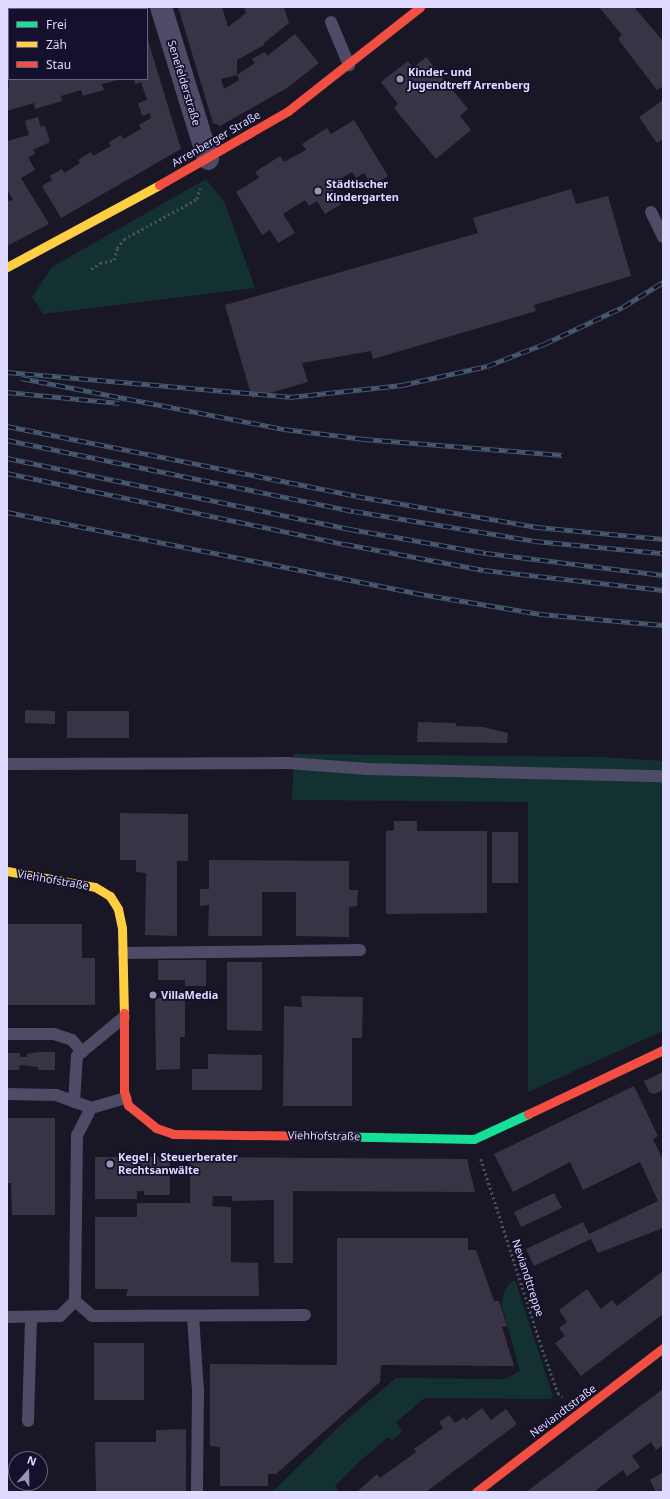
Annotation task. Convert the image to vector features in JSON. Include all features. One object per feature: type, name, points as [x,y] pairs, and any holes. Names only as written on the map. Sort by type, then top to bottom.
[{"type":"street","name":"Arrenberger Straße","points":[[7,267],[201,163],[288,111],[349,65],[420,7]]},
{"type":"street","name":"Senefelderstraße","points":[[156,9],[201,163]]},
{"type":"street","name":"Viehhofstraße","points":[[7,871],[75,882],[94,887],[110,896],[118,909],[121,921],[124,953],[126,1098],[128,1105],[141,1118],[156,1128],[173,1134],[474,1139],[663,1050]]},
{"type":"street","name":"Neviandtstraße","points":[[476,1492],[582,1413],[663,1348]]},
{"type":"lane","points":[[331,22],[349,65]]},
{"type":"lane","points":[[651,212],[663,237]]},
{"type":"lane","points":[[7,764],[288,763],[367,769],[663,776]]},
{"type":"lane","points":[[124,953],[360,950]]},
{"type":"lane","points":[[74,1102],[77,1056],[124,1017]]},
{"type":"lane","points":[[7,1034],[54,1034],[72,1040],[82,1052]]},
{"type":"lane","points":[[7,1094],[56,1095],[91,1108],[126,1098]]},
{"type":"lane","points":[[7,1316],[60,1316],[76,1301],[77,1135],[91,1108]]},
{"type":"lane","points":[[76,1301],[92,1316],[305,1315]]},
{"type":"lane","points":[[193,1316],[198,1391],[197,1492]]},
{"type":"lane","points":[[28,1421],[31,1317]]},
{"type":"path","points":[[91,269],[100,263],[114,260],[117,248],[130,235],[197,199],[202,180],[201,163]]},
{"type":"path","name":"Neviandttreppe","points":[[474,1139],[558,1393],[582,1413]]},
{"type":"green space","points":[[206,179],[225,203],[255,288],[43,314],[32,297],[52,267]]},
{"type":"green space","points":[[294,754],[602,757],[663,761],[663,1031],[528,1092],[528,802],[292,800]]},
{"type":"green space","points":[[515,1280],[553,1396],[550,1399],[425,1398],[396,1422],[402,1432],[392,1441],[388,1437],[361,1460],[335,1486],[338,1489],[336,1492],[272,1492],[347,1419],[396,1378],[505,1379],[520,1371],[502,1306],[503,1295],[508,1285]]},
{"type":"building","points":[[7,7],[19,8],[8,8],[7,38]]},
{"type":"building","points":[[53,7],[85,7],[85,8]]},
{"type":"building","points":[[178,7],[222,7],[228,27],[246,13],[244,7],[284,7],[289,23],[264,43],[264,45],[237,60],[237,75],[255,63],[252,59],[265,52],[267,56],[295,34],[319,63],[287,88],[220,126],[213,123]],"holes":[[[237,75],[239,80],[224,89],[221,79]]]},
{"type":"building","points":[[599,7],[634,7],[663,41],[663,86],[657,90],[618,39],[622,35]]},
{"type":"building","points":[[148,40],[181,149],[61,218],[42,186],[52,180],[50,176],[62,169],[64,173],[80,163],[78,160],[91,152],[93,156],[111,146],[109,142],[121,135],[123,139],[141,129],[139,125],[151,118],[150,113],[142,116],[138,103],[147,100],[141,82],[135,84],[134,80],[148,80]]},
{"type":"building","points":[[426,57],[468,109],[460,116],[471,130],[436,159],[394,108],[398,104],[381,82],[408,61],[413,68]]},
{"type":"building","points":[[9,80],[118,80],[102,84],[104,90],[83,96],[81,90],[61,96],[62,101],[35,109],[34,103],[7,111]]},
{"type":"building","points":[[663,100],[663,139],[657,143],[639,117]]},
{"type":"building","points":[[38,117],[41,127],[45,126],[50,142],[33,150],[35,154],[28,157],[35,170],[21,178],[49,224],[7,246],[7,201],[13,200],[7,189],[7,141],[29,135],[25,121]]},
{"type":"building","points":[[354,120],[388,176],[372,186],[364,173],[356,178],[352,172],[330,185],[341,204],[325,214],[317,201],[309,206],[305,200],[283,214],[295,233],[278,243],[270,230],[262,235],[236,192],[259,178],[255,172],[280,156],[284,162],[306,150],[302,144],[327,128],[331,134]]},
{"type":"building","points":[[571,189],[576,204],[608,196],[631,276],[534,305],[536,311],[373,359],[371,351],[302,363],[308,382],[252,398],[225,305],[478,233],[473,218]]},
{"type":"building","points":[[25,710],[55,711],[55,724],[25,723]]},
{"type":"building","points":[[67,711],[129,711],[129,738],[67,738]]},
{"type":"building","points":[[418,722],[456,723],[456,726],[483,727],[508,733],[507,743],[417,742]]},
{"type":"building","points":[[120,813],[188,814],[188,861],[177,861],[177,936],[145,935],[146,873],[136,872],[136,860],[120,860]]},
{"type":"building","points":[[394,821],[417,821],[417,831],[487,831],[487,913],[386,914],[386,831],[394,830]]},
{"type":"building","points":[[492,832],[518,832],[518,883],[492,883]]},
{"type":"building","points":[[209,860],[349,861],[349,890],[358,890],[357,906],[349,907],[349,937],[296,936],[296,892],[262,892],[262,936],[208,936],[209,905],[200,906],[200,889],[209,889]]},
{"type":"building","points":[[7,924],[82,924],[82,958],[95,958],[95,1005],[7,1005]]},
{"type":"building","points":[[158,960],[206,960],[206,986],[185,986],[185,980],[158,980]]},
{"type":"building","points":[[227,962],[262,962],[262,1031],[227,1030]]},
{"type":"building","points":[[301,996],[363,997],[362,1038],[352,1038],[352,1106],[283,1106],[284,1006],[302,1007]]},
{"type":"building","points":[[155,998],[185,998],[185,1037],[180,1037],[180,1069],[156,1070]]},
{"type":"building","points":[[38,1052],[55,1052],[55,1070],[38,1070],[38,1067],[20,1065],[19,1070],[7,1070],[7,1053],[20,1053],[20,1057],[27,1057],[27,1054]]},
{"type":"building","points":[[208,1054],[262,1055],[262,1090],[192,1090],[192,1069],[208,1069]]},
{"type":"building","points":[[663,1072],[663,1090],[654,1094],[649,1092],[644,1081]]},
{"type":"building","points":[[634,1086],[658,1136],[653,1139],[663,1160],[663,1228],[598,1253],[591,1239],[534,1266],[526,1249],[583,1222],[589,1234],[658,1201],[640,1162],[583,1190],[570,1162],[513,1192],[494,1154]]},
{"type":"building","points":[[7,1118],[55,1118],[55,1215],[12,1215],[11,1183],[7,1183]]},
{"type":"building","points":[[95,1157],[170,1157],[170,1195],[144,1195],[144,1191],[137,1191],[137,1199],[95,1199]]},
{"type":"building","points":[[190,1157],[467,1159],[475,1192],[293,1191],[293,1263],[274,1263],[274,1200],[232,1201],[232,1196],[213,1196],[212,1206],[231,1207],[231,1262],[258,1263],[259,1296],[126,1296],[128,1289],[95,1289],[95,1217],[137,1217],[137,1203],[190,1203]]},
{"type":"building","points":[[554,1193],[562,1208],[521,1227],[514,1212]]},
{"type":"building","points":[[337,1238],[468,1238],[468,1250],[476,1250],[494,1301],[499,1301],[507,1326],[502,1327],[514,1366],[381,1365],[380,1382],[276,1474],[268,1474],[268,1486],[220,1486],[220,1447],[210,1446],[210,1364],[337,1365]]},
{"type":"building","points":[[663,1271],[663,1314],[581,1376],[555,1343],[565,1336],[559,1328],[567,1322],[559,1310],[587,1289],[601,1309],[612,1300],[617,1306]]},
{"type":"building","points":[[94,1343],[144,1343],[144,1400],[94,1400]]},
{"type":"building","points":[[663,1389],[663,1445],[656,1450],[651,1442],[632,1456],[640,1467],[627,1477],[623,1470],[596,1490],[598,1492],[526,1492]]},
{"type":"building","points":[[482,1408],[491,1420],[506,1409],[517,1424],[426,1492],[357,1492],[377,1474],[380,1478],[416,1452],[414,1449],[443,1428],[439,1422],[449,1415],[455,1423],[464,1417],[466,1420]]},
{"type":"building","points":[[186,1429],[186,1492],[96,1492],[95,1442],[156,1442],[156,1430]]},
{"type":"building","points":[[663,1472],[663,1492],[656,1492],[650,1480]]},
{"type":"railway","points":[[7,372],[290,397],[402,385],[487,366],[544,344],[623,307],[663,282]]},
{"type":"railway","points":[[21,378],[284,429],[364,439],[562,455]]},
{"type":"railway","points":[[7,392],[119,403]]},
{"type":"railway","points":[[7,426],[356,496],[537,527],[663,539]]},
{"type":"railway","points":[[7,440],[354,511],[535,541],[663,553]]},
{"type":"railway","points":[[7,458],[350,529],[486,553],[663,575]]},
{"type":"railway","points":[[7,473],[345,544],[484,570],[663,590]]},
{"type":"railway","points":[[7,512],[415,593],[540,614],[663,625]]},
{"type":"traffic: fast","points":[[323,1136],[474,1139],[528,1114]]},
{"type":"traffic: slow","points":[[7,267],[159,185]]},
{"type":"traffic: slow","points":[[7,871],[95,887],[110,896],[118,909],[122,928],[124,1013]]},
{"type":"traffic: jam","points":[[159,185],[288,111],[420,7]]},
{"type":"traffic: jam","points":[[124,1013],[124,1091],[128,1105],[156,1128],[173,1134],[323,1136]]},
{"type":"traffic: jam","points":[[528,1114],[663,1050]]},
{"type":"traffic: jam","points":[[476,1492],[663,1348]]},
{"type":"place","name":"Kinder- und Jugendtreff Arrenberg","points":[[400,79]]},
{"type":"place","name":"Städtischer Kindergarten","points":[[318,191]]},
{"type":"place","name":"VillaMedia","points":[[153,995]]},
{"type":"place","name":"Kegel | Steuerberater Rechtsanwälte","points":[[110,1164]]}]
